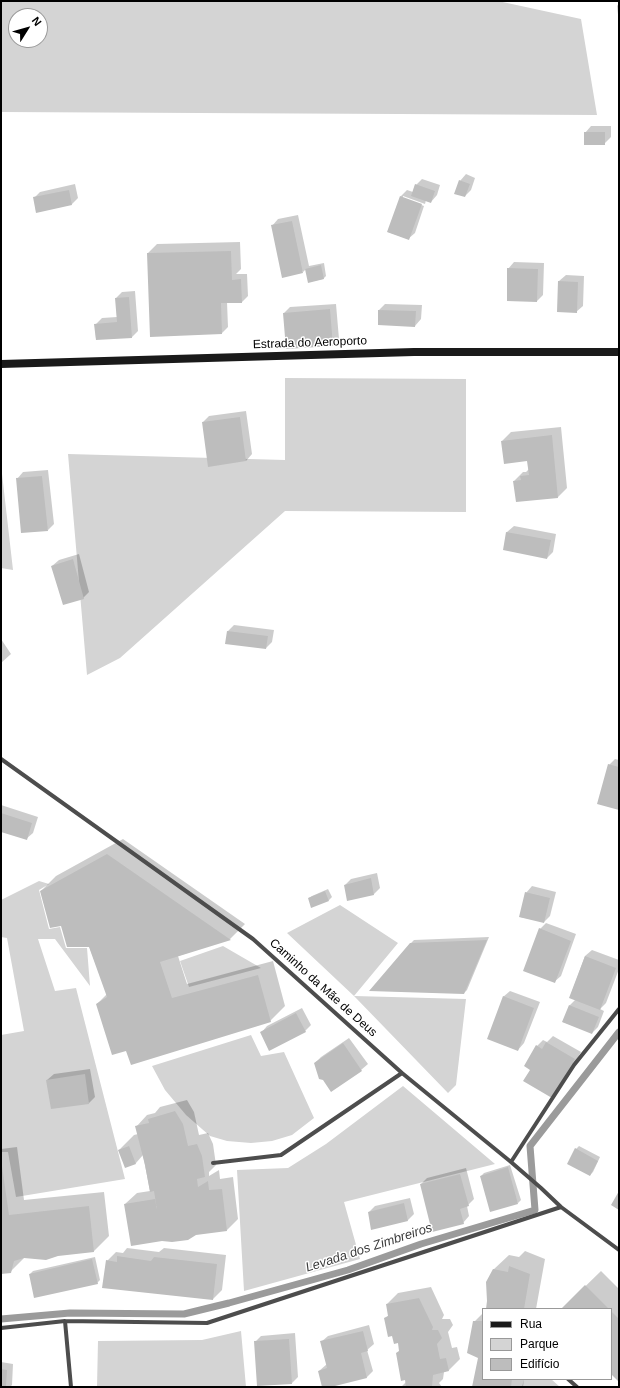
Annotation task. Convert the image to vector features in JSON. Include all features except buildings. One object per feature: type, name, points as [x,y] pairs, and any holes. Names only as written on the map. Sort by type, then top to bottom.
[{"type":"main road","name":"Estrada do Aeroporto","points":[[1,364],[414,352],[619,352]]},
{"type":"street","name":"Caminho da Mãe de Deus","points":[[1,758],[253,939],[402,1073],[511,1162],[561,1207],[619,1250]]},
{"type":"street","points":[[511,1162],[574,1065],[619,1009]]},
{"type":"street","points":[[213,1163],[281,1155],[402,1073]]},
{"type":"street","points":[[1,1328],[65,1321],[207,1323],[561,1207]]},
{"type":"street","points":[[65,1321],[71,1387]]},
{"type":"street","points":[[569,1380],[577,1387]]},
{"type":"green space","points":[[1,1],[498,1],[581,19],[597,115],[1,112]]},
{"type":"green space","points":[[285,378],[466,379],[466,512],[285,511],[120,658],[87,675],[68,454],[285,460]]},
{"type":"green space","points":[[1,465],[13,570],[1,568]]},
{"type":"green space","points":[[39,881],[49,884],[39,890],[49,929],[60,927],[66,948],[87,948],[90,986],[55,939],[38,939],[55,991],[76,988],[125,1179],[16,1197],[8,1152],[1,1152],[1,1035],[24,1031],[7,938],[1,937],[1,900]]},
{"type":"green space","points":[[340,905],[398,943],[354,996],[287,933]]},
{"type":"green space","points":[[223,946],[261,968],[189,987],[180,961]]},
{"type":"green space","points":[[354,996],[466,999],[456,1085],[448,1093]]},
{"type":"green space","points":[[251,1035],[261,1056],[284,1052],[314,1118],[292,1135],[272,1141],[251,1143],[227,1141],[210,1136],[186,1115],[165,1090],[152,1066]]},
{"type":"green space","points":[[403,1086],[495,1164],[344,1202],[360,1259],[244,1291],[237,1170],[288,1168],[326,1144]]},
{"type":"green space","points":[[241,1331],[246,1387],[97,1387],[98,1341],[202,1340]]},
{"type":"green space","points":[[524,1380],[552,1380],[560,1387],[522,1387]]},
{"type":"waterway","name":"Levada dos Zimbreiros","points":[[1,1319],[70,1313],[184,1314],[348,1270],[421,1244],[535,1210],[530,1146],[619,1032]]}]
